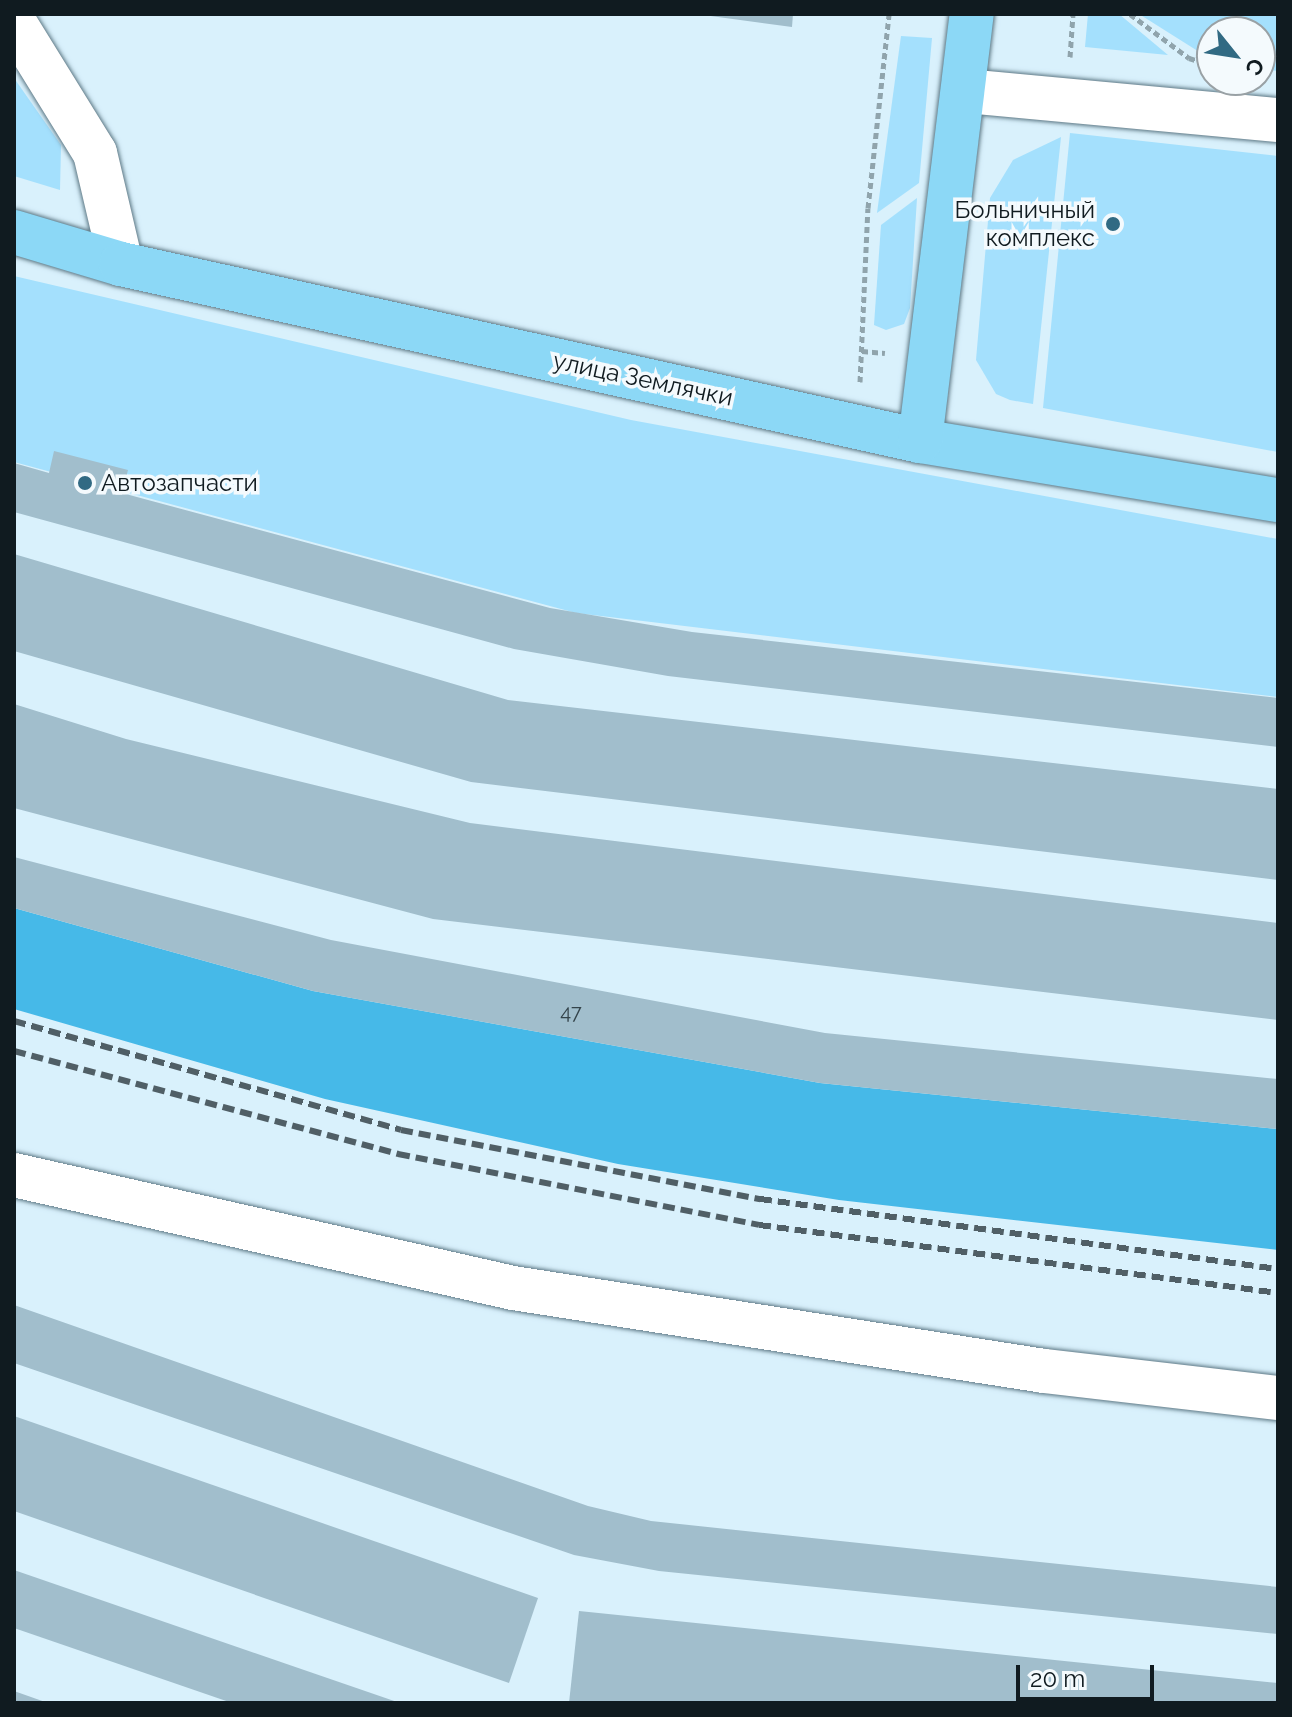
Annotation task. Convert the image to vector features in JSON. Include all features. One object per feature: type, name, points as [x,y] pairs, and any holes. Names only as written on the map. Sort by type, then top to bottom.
[{"type":"main road","points":[[920,441],[972,14]]},
{"type":"main road","name":"улица Землячки","points":[[14,232],[121,264],[920,441],[1278,500]]},
{"type":"lane","points":[[14,22],[95,153],[121,264]]},
{"type":"lane","points":[[965,91],[1278,120]]},
{"type":"lane","points":[[14,1175],[513,1288],[1044,1371],[1278,1398]]},
{"type":"path","points":[[858,427],[868,208],[889,14]]},
{"type":"path","points":[[1130,14],[1196,60]]},
{"type":"shaded area","points":[[1088,14],[1119,14],[1168,55],[1085,47]]},
{"type":"shaded area","points":[[1139,14],[1278,14],[1278,71],[1276,16],[1196,16],[1196,50]]},
{"type":"shaded area","points":[[901,36],[932,38],[919,183],[877,213]]},
{"type":"shaded area","points":[[14,78],[61,145],[60,190],[14,176]]},
{"type":"shaded area","points":[[1070,133],[1278,156],[1278,452],[1043,408]]},
{"type":"shaded area","points":[[1061,137],[1033,404],[996,394],[976,360],[990,198],[1013,160]]},
{"type":"shaded area","points":[[917,198],[910,308],[904,324],[886,330],[874,325],[881,225]]},
{"type":"shaded area","points":[[14,276],[631,420],[1278,539],[1278,697],[576,613],[14,462]]},
{"type":"shaded area","points":[[14,908],[313,991],[820,1083],[1278,1129],[1278,1250],[839,1200],[618,1164],[325,1099],[14,1009]]},
{"type":"building","points":[[696,14],[793,14],[792,27]]},
{"type":"building","points":[[54,451],[128,470],[122,493],[550,608],[692,632],[1278,698],[1278,747],[668,676],[514,649],[14,512],[14,463],[49,473]]},
{"type":"building","points":[[14,554],[508,700],[1278,789],[1278,880],[471,782],[14,651]]},
{"type":"building","points":[[14,704],[126,739],[470,823],[1278,923],[1278,1020],[433,919],[14,808]]},
{"type":"building","points":[[14,857],[331,940],[825,1033],[1278,1079],[1278,1129],[820,1083],[313,991],[14,908]]},
{"type":"building","points":[[14,1305],[588,1506],[651,1521],[1278,1587],[1278,1634],[659,1571],[574,1555],[14,1363]]},
{"type":"building","points":[[14,1416],[538,1598],[509,1683],[14,1511]]},
{"type":"building","points":[[14,1570],[400,1703],[232,1703],[14,1628]]},
{"type":"building","points":[[579,1611],[1278,1683],[1278,1703],[569,1703]]},
{"type":"building","points":[[14,1691],[48,1703],[14,1703]]},
{"type":"railway","points":[[14,1021],[401,1130],[760,1199],[1278,1269]]},
{"type":"railway","points":[[14,1051],[398,1154],[759,1225],[1278,1293]]},
{"type":"place","name":"Больничный комплекс","points":[[1113,224]]},
{"type":"place","name":"Автозапчасти","points":[[85,483]]}]
